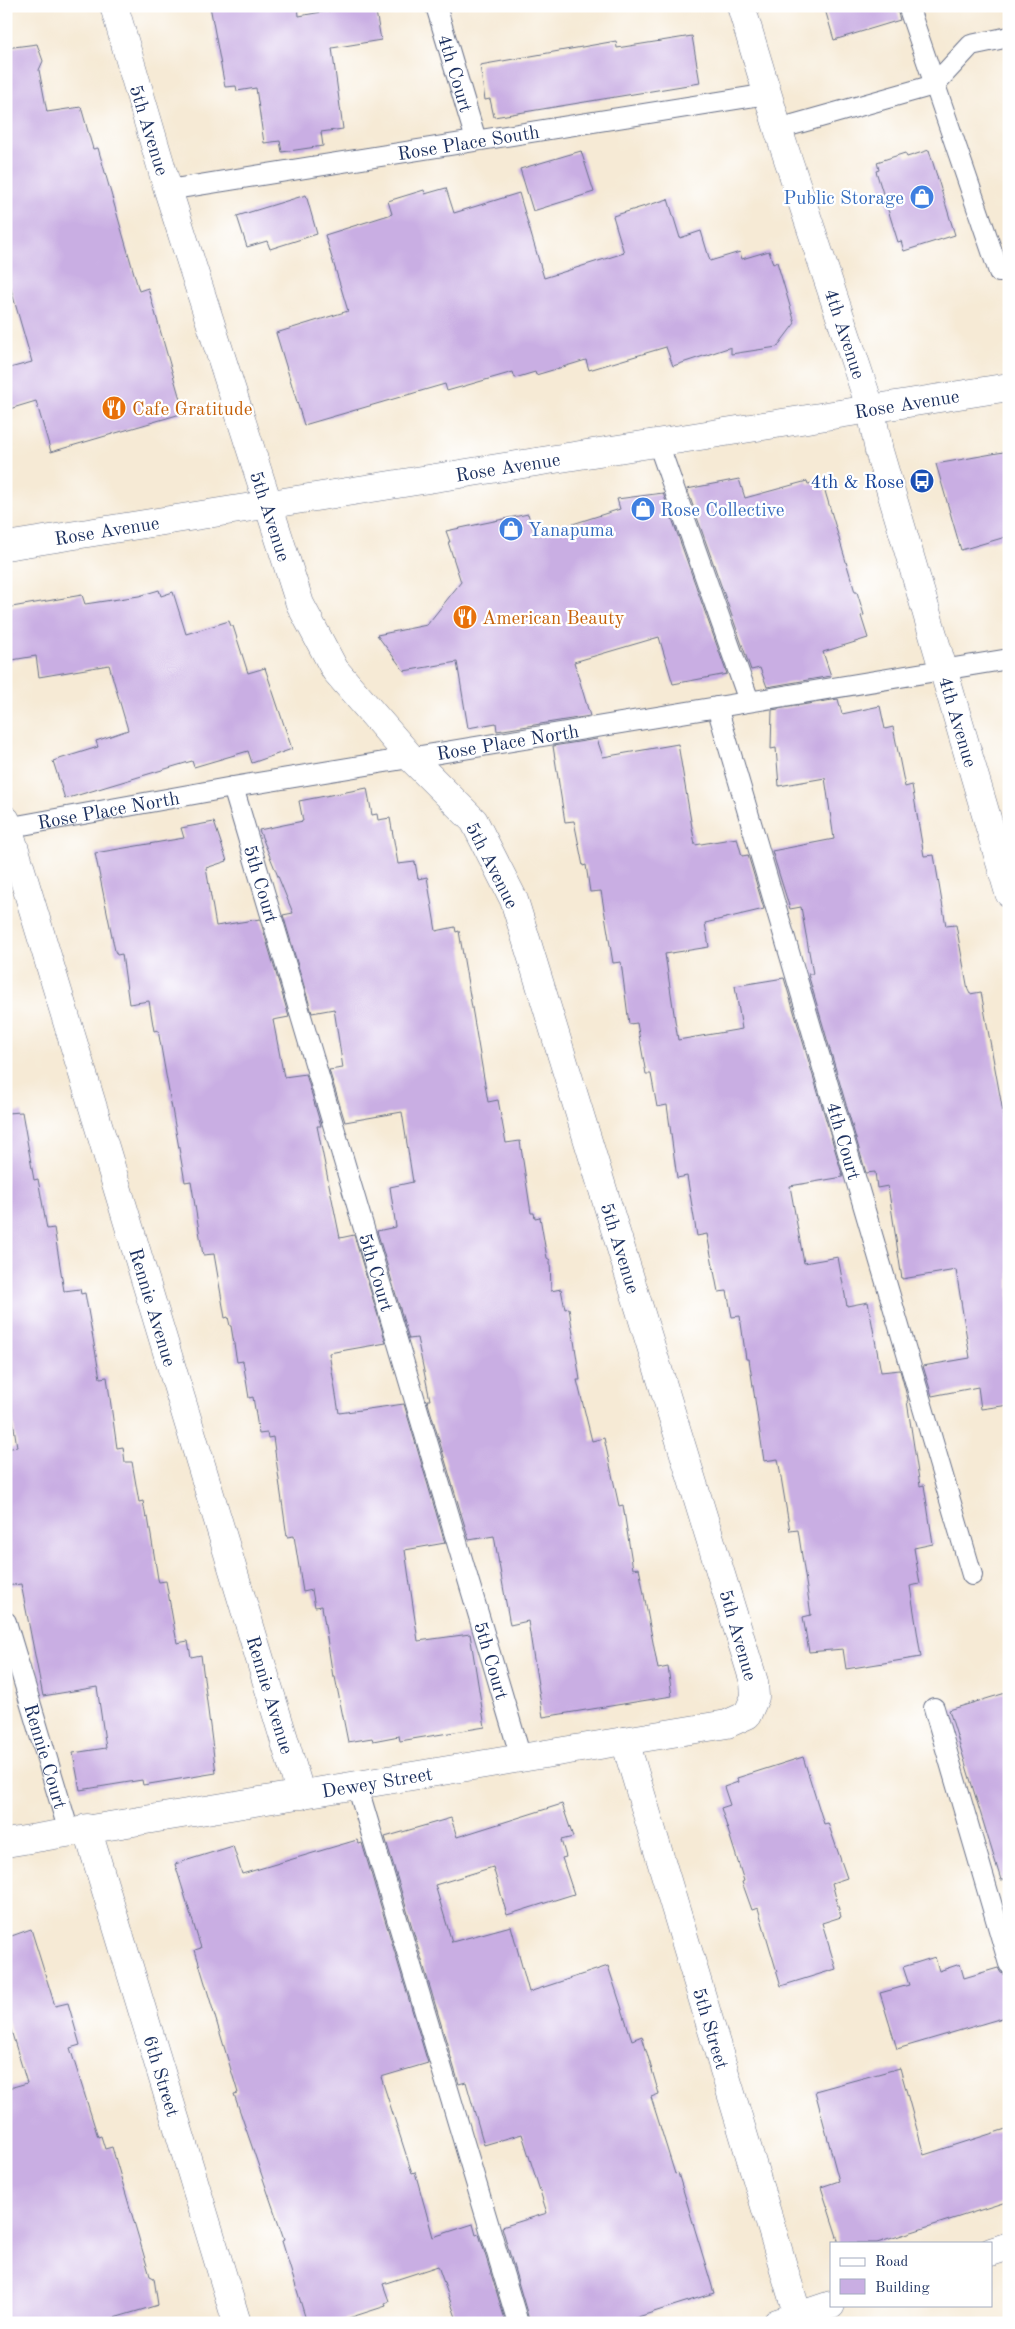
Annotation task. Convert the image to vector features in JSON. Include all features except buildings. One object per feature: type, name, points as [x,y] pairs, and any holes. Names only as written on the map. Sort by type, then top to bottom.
[{"type":"street","name":"5th Avenue","points":[[114,6],[168,190],[300,604],[335,670],[411,758],[474,821],[514,900],[754,1682],[755,1697],[747,1714]]},
{"type":"street","name":"4th Avenue","points":[[741,6],[778,129],[870,410],[879,451],[1009,893]]},
{"type":"street","name":"Rose Avenue","points":[[6,546],[870,410],[1009,386]]},
{"type":"street","name":"Rennie Avenue","points":[[7,825],[301,1795]]},
{"type":"street","name":"Dewey Street","points":[[6,1843],[727,1724],[747,1714]]},
{"type":"street","name":"5th Street","points":[[625,1741],[788,2320]]},
{"type":"street","name":"6th Street","points":[[78,1830],[237,2323]]},
{"type":"street","points":[[992,2252],[1009,2246]]},
{"type":"street","points":[[788,2320],[830,2305]]},
{"type":"lane","name":"4th Court","points":[[436,6],[476,140]]},
{"type":"lane","points":[[908,6],[998,272]]},
{"type":"lane","points":[[778,129],[934,85],[970,45],[1009,37]]},
{"type":"lane","name":"Rose Place South","points":[[168,190],[768,94]]},
{"type":"lane","points":[[658,443],[749,701]]},
{"type":"lane","name":"Rose Place North","points":[[7,825],[1009,659]]},
{"type":"lane","name":"4th Court","points":[[717,707],[972,1575]]},
{"type":"lane","name":"5th Court","points":[[233,787],[521,1758]]},
{"type":"lane","name":"Rennie Court","points":[[6,1622],[78,1830]]},
{"type":"lane","points":[[934,1708],[1009,1964]]},
{"type":"lane","points":[[357,1785],[518,2323]]},
{"type":"place","name":"Public Storage","points":[[922,197]]},
{"type":"place","name":"Cafe Gratitude","points":[[114,408]]},
{"type":"place","name":"4th & Rose","points":[[922,481]]},
{"type":"place","name":"Rose Collective","points":[[643,509]]},
{"type":"place","name":"Yanapuma","points":[[511,529]]},
{"type":"place","name":"American Beauty","points":[[465,617]]}]
